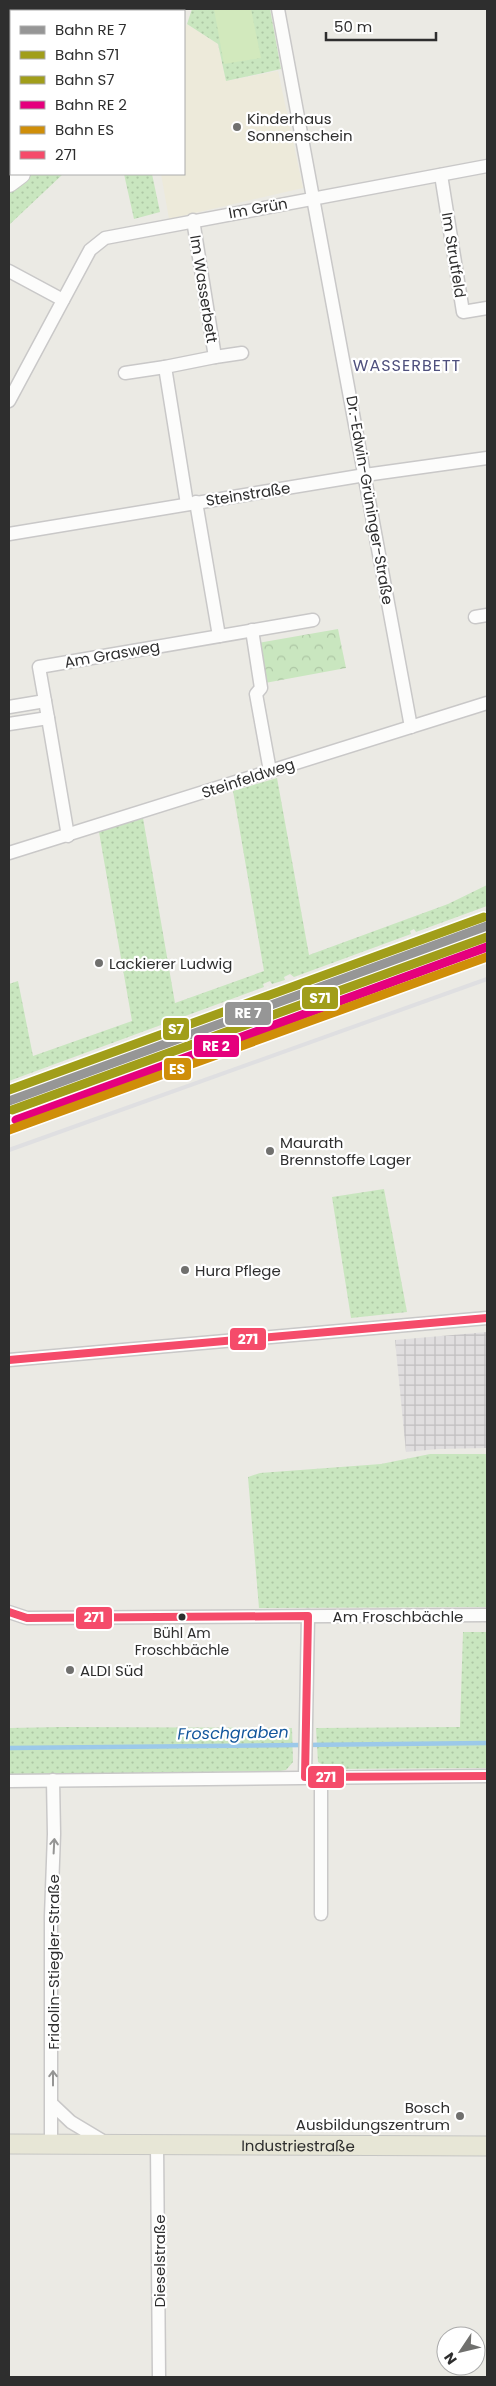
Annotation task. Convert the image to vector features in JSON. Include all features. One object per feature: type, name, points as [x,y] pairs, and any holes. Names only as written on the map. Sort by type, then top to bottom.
[{"type":"main road","points":[[9,183],[20,175]]},
{"type":"main road","name":"Industriestraße","points":[[9,2144],[487,2146]]},
{"type":"street","name":"Dr.-Edwin-Grüninger-Straße","points":[[278,9],[411,727]]},
{"type":"street","name":"Im Grün","points":[[9,401],[90,250],[96,243],[115,235],[487,166]]},
{"type":"street","name":"Im Strutfeld","points":[[441,175],[463,312],[487,312]]},
{"type":"street","name":"Im Wasserbett","points":[[193,220],[215,357]]},
{"type":"street","points":[[9,271],[63,300]]},
{"type":"street","name":"Im Wasserbett","points":[[125,373],[242,352]]},
{"type":"street","points":[[165,367],[219,636]]},
{"type":"street","name":"Steinstraße","points":[[9,534],[365,475],[487,458]]},
{"type":"street","name":"Am Grasweg","points":[[68,836],[39,667],[313,620]]},
{"type":"street","points":[[252,630],[260,688],[256,694],[270,771]]},
{"type":"street","points":[[9,707],[45,701]]},
{"type":"street","name":"Steinfeldweg","points":[[9,853],[487,703]]},
{"type":"street","points":[[9,724],[48,718]]},
{"type":"street","points":[[9,1360],[487,1318]]},
{"type":"street","name":"Am Froschbächle","points":[[9,1612],[27,1618],[487,1616]]},
{"type":"street","points":[[305,1777],[308,1616]]},
{"type":"street","points":[[9,1781],[487,1776]]},
{"type":"street","points":[[321,1778],[321,1914]]},
{"type":"street","name":"Fridolin-Stiegler-Straße","points":[[52,2144],[51,1916],[54,1834],[53,1780]]},
{"type":"street","name":"Industriestraße","points":[[53,2105],[71,2122],[108,2144]]},
{"type":"street","name":"Dieselstraße","points":[[157,2145],[160,2377]]},
{"type":"shaded area","name":"Kinderhaus Sonnenschein","points":[[187,24],[218,44],[226,81],[278,71],[303,188],[169,219],[161,175],[185,175],[185,27]]},
{"type":"shaded area","points":[[487,1332],[487,1448],[406,1452],[395,1340]]},
{"type":"green space","points":[[9,9],[133,9],[10,10],[9,144]]},
{"type":"green space","points":[[192,9],[270,9],[281,69],[226,81],[218,44],[187,24]]},
{"type":"green space","points":[[214,9],[251,9],[261,58],[224,64]]},
{"type":"green space","points":[[29,175],[62,175],[9,225],[9,191]]},
{"type":"green space","points":[[124,175],[152,175],[160,212],[134,219]]},
{"type":"green space","points":[[338,629],[346,668],[265,683],[258,643]]},
{"type":"green space","points":[[277,778],[309,955],[448,904],[487,885],[487,906],[416,932],[414,929],[410,931],[411,934],[294,977],[290,974],[284,977],[285,980],[272,984],[270,981],[263,984],[264,987],[9,1081],[9,984],[18,981],[33,1056],[132,1021],[99,832],[143,818],[175,1003],[264,971],[233,791]]},
{"type":"green space","points":[[384,1189],[407,1312],[351,1318],[332,1197]]},
{"type":"green space","points":[[430,1454],[487,1454],[487,1607],[259,1608],[248,1477],[260,1473],[381,1464]]},
{"type":"green space","points":[[463,1632],[487,1632],[487,1768],[330,1769],[318,1762],[316,1728],[460,1727]]},
{"type":"green space","points":[[9,1728],[292,1728],[293,1762],[286,1770],[280,1771],[9,1775]]},
{"type":"waterway","name":"Froschgraben","points":[[9,1748],[487,1743]]},
{"type":"railway","points":[[9,1150],[487,979]]},
{"type":"transit line","points":[[9,1101],[487,926]]},
{"type":"transit line","points":[[16,1120],[487,947]]},
{"type":"transit line","name":"271","points":[[9,1360],[487,1318]]},
{"type":"transit line","name":"271","points":[[9,1612],[27,1618],[308,1616],[305,1777],[487,1776]]},
{"type":"rail line","name":"S7","points":[[9,1090],[484,917]]},
{"type":"rail line","name":"S71","points":[[12,1110],[487,937]]},
{"type":"rail line","name":"ES","points":[[9,1130],[487,957]]},
{"type":"place","name":"Kinderhaus Sonnenschein","points":[[237,127]]},
{"type":"place","name":"Lackierer Ludwig","points":[[99,963]]},
{"type":"place","name":"Maurath Brennstoffe Lager","points":[[270,1151]]},
{"type":"place","name":"Hura Pflege","points":[[185,1270]]},
{"type":"place","name":"Bühl Am Froschbächle","points":[[182,1617]]},
{"type":"place","name":"ALDI Süd","points":[[70,1670]]},
{"type":"place","name":"Bosch Ausbildungszentrum","points":[[460,2116]]},
{"type":"district","name":"WASSERBETT","points":[[407,365]]}]
